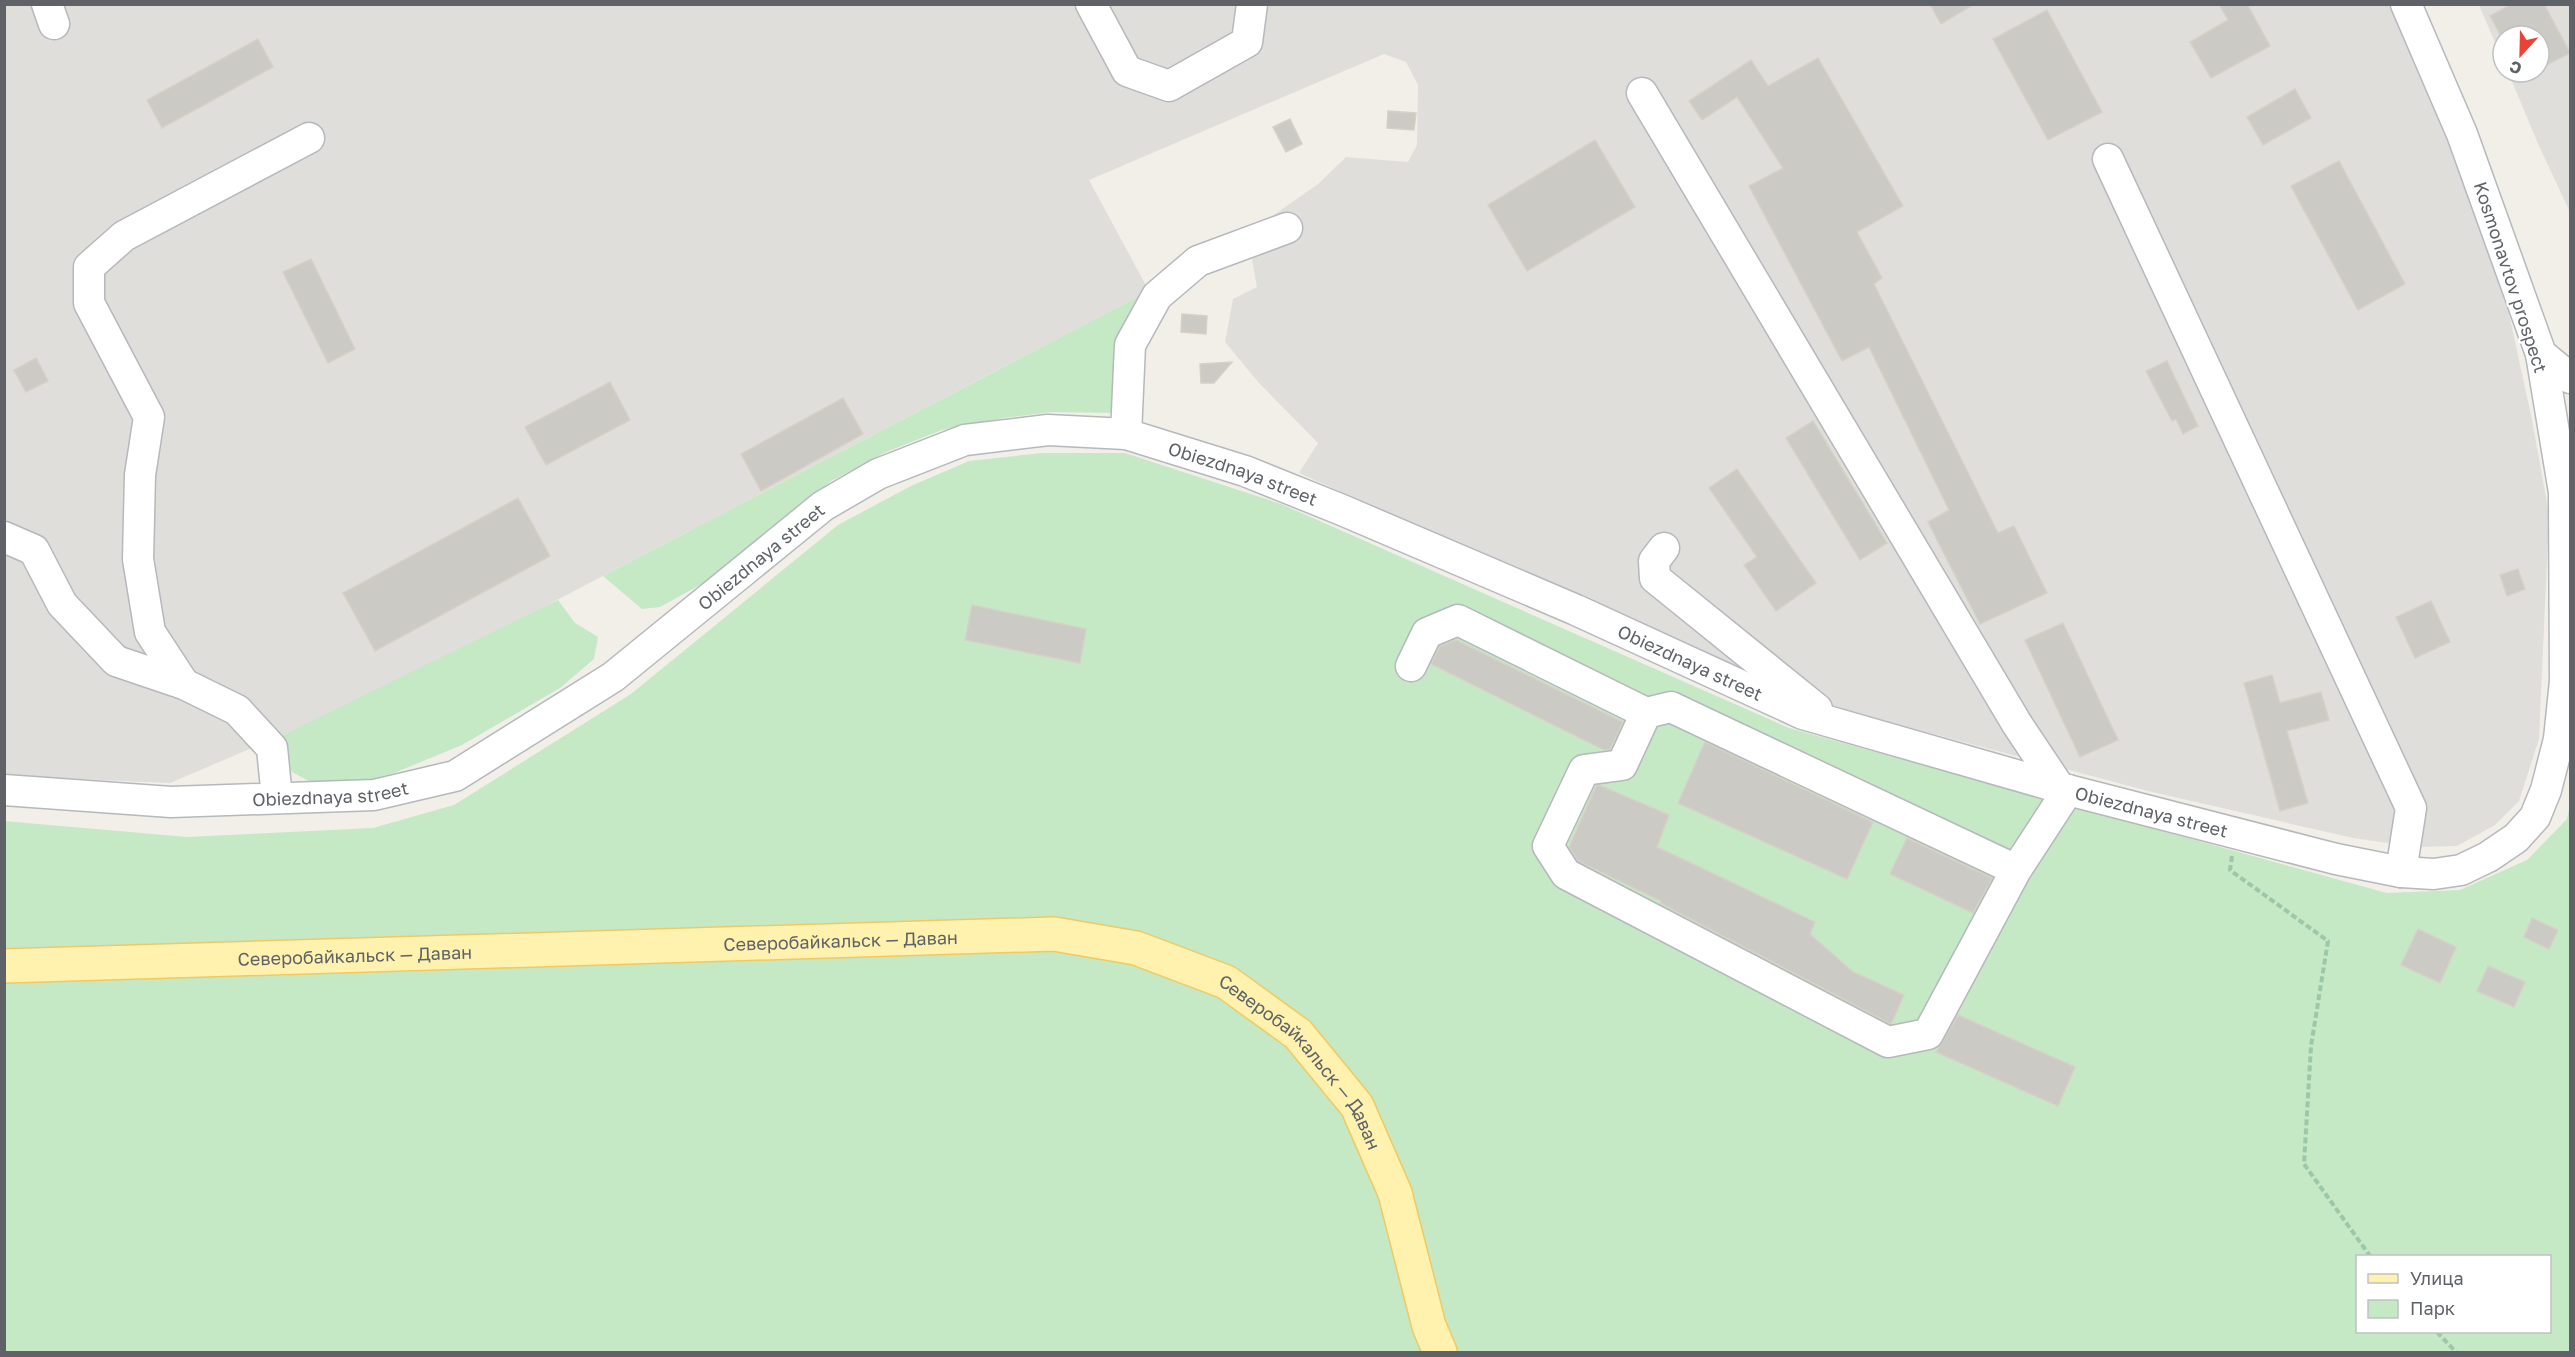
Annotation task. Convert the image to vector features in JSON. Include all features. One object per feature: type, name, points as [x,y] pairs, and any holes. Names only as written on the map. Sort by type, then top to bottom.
[{"type":"main road","name":"Северобайкальск — Даван","points":[[4,966],[1054,934],[1136,948],[1226,982],[1298,1034],[1357,1106],[1395,1193],[1429,1326],[1440,1353]]},
{"type":"street","points":[[1091,4],[1127,70],[1169,86],[1247,42],[1252,4]]},
{"type":"street","name":"Kosmonavtov prospect","points":[[2406,4],[2462,134],[2541,354],[2567,499],[2565,681],[2559,739],[2546,790],[2535,818],[2516,838]]},
{"type":"street","points":[[1642,93],[2011,714],[2064,789],[2016,870],[1928,1034],[1888,1042],[1566,874],[1548,846],[1584,770],[1622,765],[1646,713]]},
{"type":"street","points":[[184,684],[150,632],[138,559],[140,476],[149,417],[89,303],[89,267],[124,236],[309,138]]},
{"type":"street","points":[[2108,159],[2411,808],[2401,872]]},
{"type":"street","points":[[1126,434],[1130,345],[1157,296],[1198,261],[1287,228]]},
{"type":"street","points":[[2541,354],[2571,378]]},
{"type":"street","name":"Obiezdnaya street","points":[[4,790],[171,802],[374,795],[454,776],[613,678],[823,506],[878,474],[965,440],[1048,430],[1126,434],[1245,471],[1576,610],[1803,714],[2064,789],[2336,859],[2401,872],[2434,874],[2461,870],[2488,857],[2516,838]]},
{"type":"street","points":[[4,537],[34,550],[62,604],[116,661],[184,684],[237,710],[272,748],[277,798]]},
{"type":"street","points":[[1664,548],[1654,561],[1655,578],[1833,723]]},
{"type":"street","points":[[1411,666],[1427,633],[1458,620],[1646,713],[1671,707],[2016,870]]},
{"type":"path","points":[[2236,833],[2230,870],[2328,941],[2311,1046],[2304,1164],[2369,1255]]},
{"type":"path","points":[[2438,1333],[2456,1353]]},
{"type":"shaded area","points":[[1250,4],[1262,41],[1268,4],[2390,5],[2445,130],[2509,314],[2549,514],[2539,739],[2519,801],[2495,825],[2457,846],[2416,847],[2353,838],[2148,791],[1810,701],[1299,473],[1318,443],[1259,383],[1225,342],[1233,299],[1257,287],[1251,254],[1257,227],[1318,184],[1346,157],[1408,162],[1417,145],[1418,85],[1406,62],[1384,54],[1089,180],[1149,291],[367,699],[170,783],[5,776],[5,5]]},
{"type":"shaded area","points":[[2479,5],[2570,5],[2570,212],[2513,84],[2551,84],[2551,24],[2491,24],[2491,33]]},
{"type":"green space","points":[[1149,291],[1116,413],[1051,412],[1003,418],[942,430],[886,452],[831,481],[716,576],[660,607],[642,609],[603,576]]},
{"type":"green space","points":[[1042,453],[1125,453],[1281,504],[1789,728],[2387,893],[2460,890],[2527,860],[2567,819],[2570,806],[2570,1352],[5,1352],[4,821],[187,837],[373,828],[454,805],[631,694],[838,525],[911,486],[969,461]]},
{"type":"green space","points":[[558,600],[575,623],[598,637],[594,659],[560,688],[462,745],[394,773],[346,786],[322,788],[292,772],[275,739]]},
{"type":"building","points":[[1930,4],[1974,4],[1941,24]]},
{"type":"building","points":[[2219,4],[2247,4],[2270,46],[2211,78],[2190,42],[2228,20]]},
{"type":"building","points":[[2512,4],[2544,4],[2570,53],[2551,63],[2551,24],[2494,24],[2490,16]]},
{"type":"building","points":[[2047,10],[2102,112],[2048,140],[1993,39]]},
{"type":"building","points":[[258,39],[273,67],[162,128],[147,100]]},
{"type":"building","points":[[1818,58],[1903,206],[1857,232],[1882,278],[1874,284],[1998,533],[2014,526],[2047,593],[1980,624],[1928,522],[1949,510],[1869,347],[1842,361],[1749,186],[1783,168],[1737,97],[1702,120],[1689,101],[1751,60],[1768,86]]},
{"type":"building","points":[[2295,89],[2311,118],[2263,145],[2247,117]]},
{"type":"building","points":[[1388,111],[1416,113],[1414,130],[1387,128]]},
{"type":"building","points":[[1290,119],[1302,144],[1286,152],[1273,127]]},
{"type":"building","points":[[1595,140],[1635,207],[1527,271],[1488,205]]},
{"type":"building","points":[[2339,161],[2405,284],[2358,310],[2291,186]]},
{"type":"building","points":[[311,259],[355,349],[328,363],[283,272]]},
{"type":"building","points":[[1182,314],[1207,316],[1206,334],[1181,332]]},
{"type":"building","points":[[36,358],[48,381],[26,392],[14,370]]},
{"type":"building","points":[[2167,361],[2198,426],[2183,434],[2176,419],[2172,421],[2146,371]]},
{"type":"building","points":[[1232,362],[1214,383],[1201,383],[1200,364]]},
{"type":"building","points":[[610,382],[630,420],[546,465],[525,427]]},
{"type":"building","points":[[843,398],[863,434],[761,491],[741,454]]},
{"type":"building","points":[[1813,421],[1887,543],[1860,560],[1786,438]]},
{"type":"building","points":[[1737,469],[1816,583],[1776,611],[1744,565],[1757,557],[1709,488]]},
{"type":"building","points":[[518,498],[550,556],[375,651],[343,593]]},
{"type":"building","points":[[2518,569],[2525,589],[2507,596],[2500,575]]},
{"type":"building","points":[[2431,601],[2450,642],[2415,658],[2396,617]]},
{"type":"building","points":[[972,605],[1086,629],[1080,663],[965,640]]},
{"type":"building","points":[[2063,623],[2118,740],[2080,757],[2025,640]]},
{"type":"building","points":[[1456,640],[1623,722],[1610,749],[1604,750],[1431,664],[1440,646]]},
{"type":"building","points":[[2272,675],[2280,703],[2321,692],[2329,720],[2287,731],[2308,803],[2280,811],[2244,683]]},
{"type":"building","points":[[1705,742],[1873,822],[1847,879],[1678,803]]},
{"type":"building","points":[[1599,785],[1669,815],[1657,847],[1815,922],[1810,934],[1853,972],[1904,995],[1891,1024],[1660,903],[1661,901],[1578,861],[1569,847],[1596,786]]},
{"type":"building","points":[[1907,838],[1992,878],[1973,913],[1890,874]]},
{"type":"building","points":[[2532,918],[2558,930],[2549,949],[2524,937]]},
{"type":"building","points":[[2418,929],[2456,947],[2440,983],[2401,965]]},
{"type":"building","points":[[2488,966],[2525,982],[2514,1007],[2477,991]]},
{"type":"building","points":[[1958,1015],[2075,1067],[2058,1106],[1936,1052]]}]
